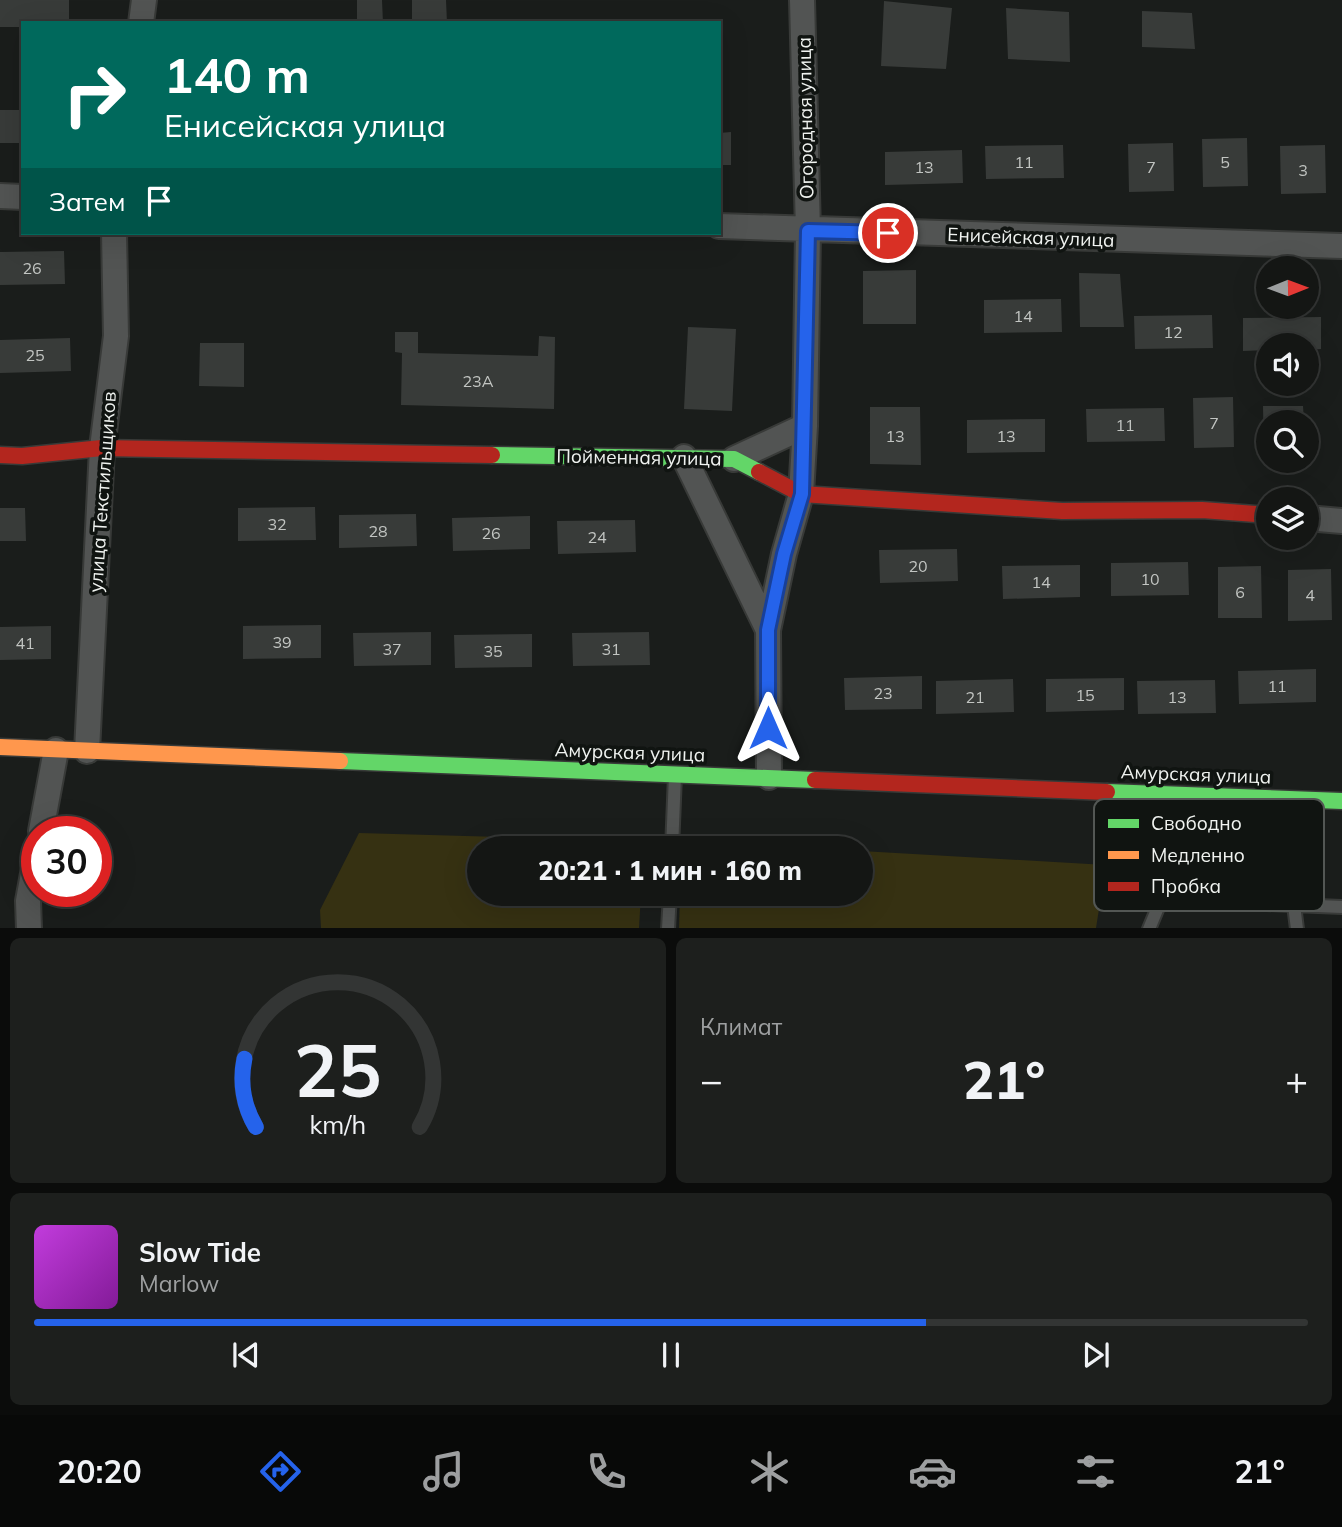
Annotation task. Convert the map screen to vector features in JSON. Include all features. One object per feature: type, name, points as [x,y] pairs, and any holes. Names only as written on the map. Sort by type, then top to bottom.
[{"type":"street","points":[[141,21],[144,0]]},
{"type":"street","name":"Огородная улица","points":[[769,778],[768,630],[784,554],[802,494],[805,426],[808,231],[802,0]]},
{"type":"street","points":[[0,196],[21,198]]},
{"type":"street","name":"Енисейская улица","points":[[721,226],[808,231],[1342,246]]},
{"type":"street","name":"улица Текстильщиков","points":[[87,751],[102,448],[116,336],[114,235]]},
{"type":"street","points":[[734,459],[805,426]]},
{"type":"street","name":"Пойменная улица","points":[[0,455],[22,456],[102,448],[734,459],[802,494],[1062,511],[1202,510],[1256,514]]},
{"type":"street","points":[[684,457],[768,630]]},
{"type":"street","points":[[1319,519],[1342,521]]},
{"type":"street","name":"Амурская улица","points":[[0,747],[1288,799]]},
{"type":"street","points":[[44,816],[55,750]]},
{"type":"street","name":"Амурская улица","points":[[1324,800],[1342,801]]},
{"type":"street","points":[[28,907],[29,928]]},
{"type":"lane","points":[[673,836],[675,775]]},
{"type":"lane","points":[[668,928],[669,906]]},
{"type":"lane","points":[[1324,906],[1342,906]]},
{"type":"lane","points":[[1149,928],[1156,911]]},
{"type":"shaded area","points":[[359,833],[467,836],[467,906],[640,906],[639,928],[321,928],[320,910]]},
{"type":"shaded area","points":[[873,852],[1094,864],[1094,911],[1099,911],[1096,928],[679,928],[680,906],[873,906]]},
{"type":"building","points":[[0,0],[69,0],[69,21],[21,21],[21,27],[0,27]]},
{"type":"building","points":[[357,0],[382,0],[383,21],[357,21]]},
{"type":"building","points":[[412,0],[446,0],[447,21],[412,21]]},
{"type":"building","points":[[884,1],[952,8],[946,69],[881,66]]},
{"type":"building","points":[[1006,8],[1069,12],[1070,62],[1008,59]]},
{"type":"building","points":[[1142,11],[1192,13],[1195,49],[1142,47]]},
{"type":"building","points":[[0,110],[21,110],[21,143],[0,143]]},
{"type":"building","points":[[731,132],[731,165],[721,165],[721,133]]},
{"type":"building","points":[[1247,138],[1248,186],[1203,187],[1202,139]]},
{"type":"building","points":[[1173,143],[1174,191],[1129,192],[1128,144]]},
{"type":"building","points":[[1063,145],[1064,178],[986,179],[985,146]]},
{"type":"building","points":[[1325,145],[1326,193],[1281,194],[1280,146]]},
{"type":"building","points":[[962,150],[963,183],[885,185],[885,152]]},
{"type":"building","points":[[64,251],[65,284],[0,285],[0,252]]},
{"type":"building","points":[[916,270],[916,324],[863,324],[863,271]]},
{"type":"building","points":[[1079,273],[1120,274],[1124,327],[1080,327]]},
{"type":"building","points":[[1061,299],[1062,332],[984,333],[984,300]]},
{"type":"building","points":[[1212,315],[1213,348],[1135,349],[1134,316]]},
{"type":"building","points":[[1320,317],[1321,349],[1319,333],[1256,333],[1256,350],[1243,351],[1243,318]]},
{"type":"building","points":[[688,327],[736,329],[732,411],[684,409]]},
{"type":"building","points":[[395,332],[418,332],[418,353],[538,356],[539,336],[555,337],[554,409],[401,405],[402,353],[395,352]]},
{"type":"building","points":[[70,338],[71,371],[0,373],[0,340]]},
{"type":"building","points":[[200,343],[244,343],[244,387],[199,386]]},
{"type":"building","points":[[1233,397],[1234,447],[1194,448],[1193,398]]},
{"type":"building","points":[[1263,406],[1303,406],[1303,410],[1263,410]]},
{"type":"building","points":[[870,407],[920,407],[921,465],[870,464]]},
{"type":"building","points":[[1164,408],[1165,441],[1087,442],[1086,409]]},
{"type":"building","points":[[1045,419],[1045,452],[967,453],[967,420]]},
{"type":"building","points":[[315,507],[316,540],[238,541],[238,508]]},
{"type":"building","points":[[0,508],[25,508],[26,541],[0,541]]},
{"type":"building","points":[[416,514],[417,546],[339,548],[339,515]]},
{"type":"building","points":[[530,516],[530,549],[453,551],[452,518]]},
{"type":"building","points":[[635,520],[636,552],[558,554],[557,521]]},
{"type":"building","points":[[957,549],[958,581],[880,583],[879,550]]},
{"type":"building","points":[[1188,562],[1189,595],[1111,596],[1111,563]]},
{"type":"building","points":[[1080,565],[1080,597],[1003,599],[1002,566]]},
{"type":"building","points":[[1261,566],[1262,618],[1218,618],[1218,567]]},
{"type":"building","points":[[1331,569],[1332,620],[1288,621],[1288,570]]},
{"type":"building","points":[[321,625],[321,658],[243,659],[243,626]]},
{"type":"building","points":[[51,626],[51,659],[0,660],[0,627]]},
{"type":"building","points":[[431,632],[431,665],[354,666],[353,633]]},
{"type":"building","points":[[649,632],[650,665],[573,666],[572,633]]},
{"type":"building","points":[[532,634],[532,667],[455,668],[454,635]]},
{"type":"building","points":[[1316,669],[1316,702],[1239,704],[1238,671]]},
{"type":"building","points":[[922,676],[922,709],[845,710],[844,678]]},
{"type":"building","points":[[1124,678],[1124,710],[1046,712],[1046,679]]},
{"type":"building","points":[[1013,679],[1014,712],[936,714],[936,681]]},
{"type":"building","points":[[1215,680],[1216,713],[1138,714],[1137,681]]},
{"type":"traffic: fast","points":[[492,455],[734,459],[759,472]]},
{"type":"traffic: fast","points":[[340,761],[815,780]]},
{"type":"traffic: fast","points":[[1107,792],[1290,799]]},
{"type":"traffic: fast","points":[[1324,800],[1342,801]]},
{"type":"traffic: slow","points":[[0,747],[340,761]]},
{"type":"traffic: jam","points":[[0,455],[22,456],[102,448],[492,455]]},
{"type":"traffic: jam","points":[[759,472],[801,494],[1062,511],[1202,510],[1256,514]]},
{"type":"traffic: jam","points":[[815,780],[1107,792]]},
{"type":"route","points":[[768,728],[768,630],[784,554],[802,494],[808,231],[888,233]]}]
